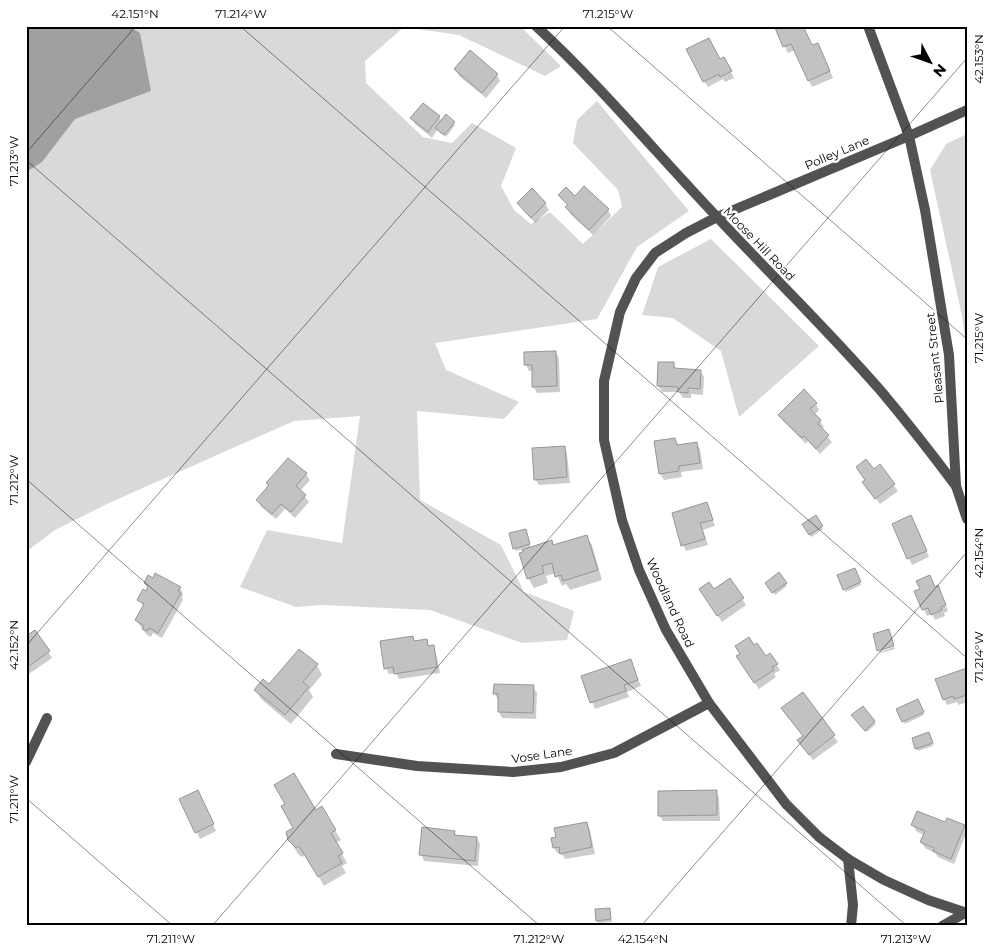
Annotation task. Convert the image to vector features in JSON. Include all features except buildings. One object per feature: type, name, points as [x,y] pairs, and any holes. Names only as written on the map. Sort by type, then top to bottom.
[{"type":"street","name":"Moose Hill Road","points":[[536,26],[571,59],[823,328],[928,448],[956,486]]},
{"type":"street","name":"Pleasant Street","points":[[868,26],[909,136],[925,210],[949,355],[956,486],[967,519]]},
{"type":"street","name":"Polley Lane","points":[[717,217],[967,110]]},
{"type":"street","name":"Woodland Road","points":[[717,217],[686,232],[655,253],[636,278],[620,312],[604,381],[604,440],[622,520],[640,570],[666,630],[709,703],[786,804],[819,837],[848,859],[884,880],[928,900],[966,913]]},
{"type":"street","name":"Vose Lane","points":[[336,754],[417,766],[513,772],[562,767],[614,753],[709,703]]},
{"type":"street","points":[[26,762],[48,718]]},
{"type":"street","points":[[848,859],[853,905],[851,926]]},
{"type":"street","points":[[942,926],[966,913]]},
{"type":"shaded area","points":[[26,26],[520,26],[561,66],[545,76],[459,35],[404,27],[365,61],[366,83],[423,137],[452,143],[472,123],[516,148],[501,186],[514,210],[531,224],[550,212],[583,244],[622,207],[618,190],[573,143],[577,120],[597,101],[689,211],[637,247],[597,319],[435,343],[446,370],[519,402],[504,419],[417,411],[420,500],[501,545],[524,592],[574,611],[567,640],[522,643],[430,610],[322,605],[296,607],[240,587],[267,530],[342,543],[360,416],[294,421],[109,503],[55,530],[26,552]]},
{"type":"shaded area","points":[[26,26],[128,26],[140,33],[151,91],[75,119],[42,162],[26,172]]},
{"type":"shaded area","points":[[967,134],[967,353],[962,316],[930,170],[946,144]]},
{"type":"shaded area","points":[[711,239],[819,346],[739,417],[721,351],[673,318],[642,315],[658,267]]}]
